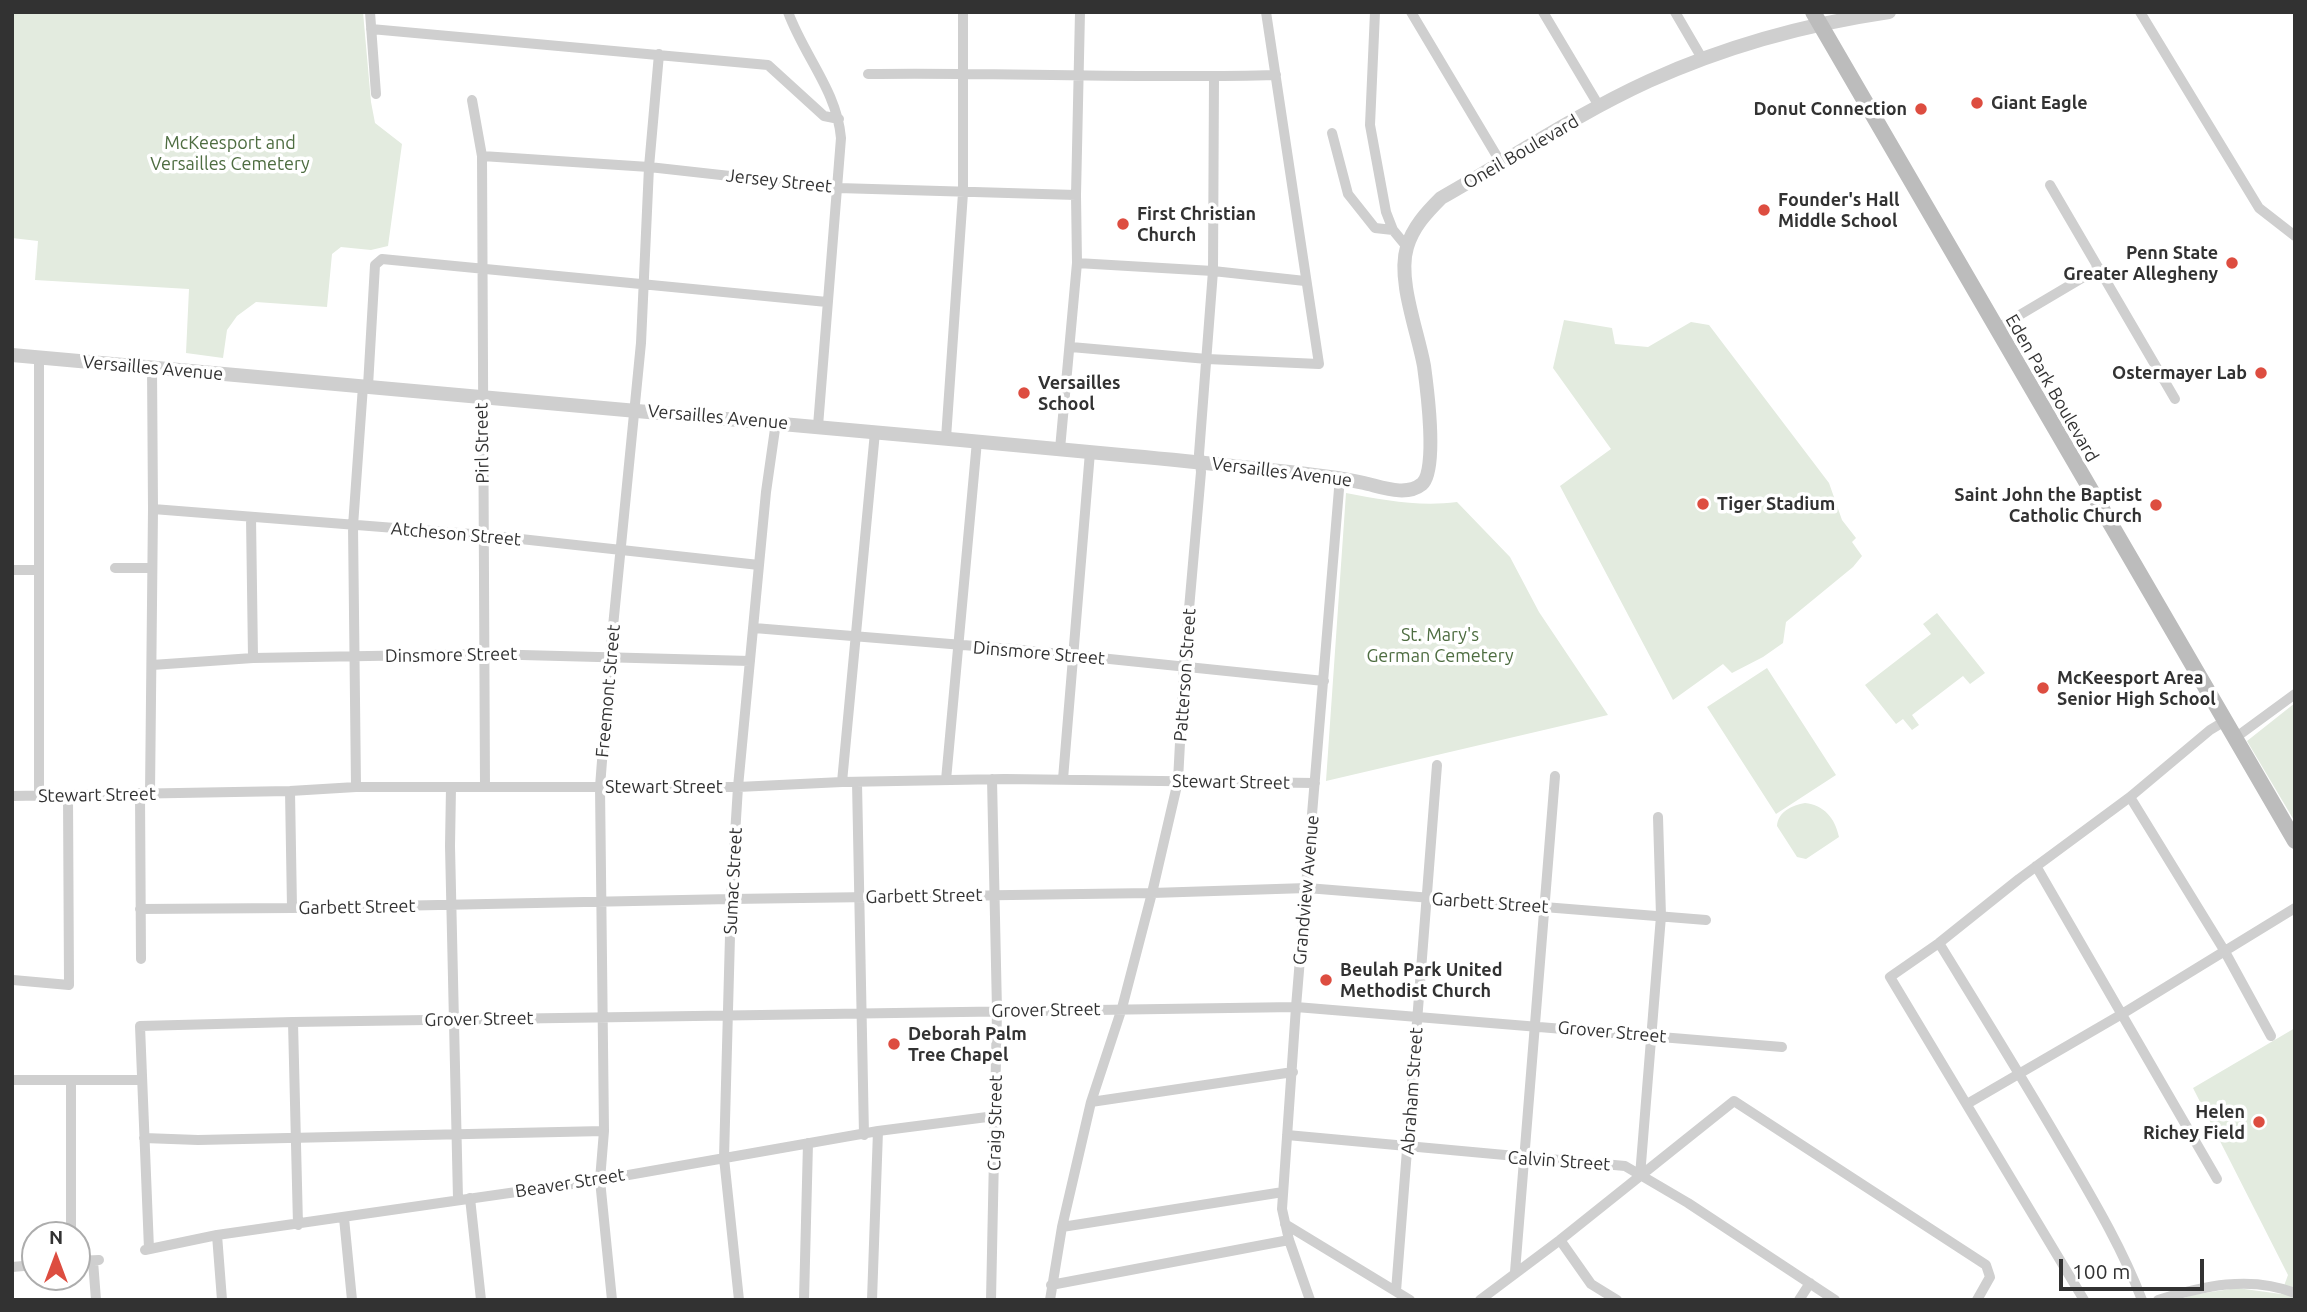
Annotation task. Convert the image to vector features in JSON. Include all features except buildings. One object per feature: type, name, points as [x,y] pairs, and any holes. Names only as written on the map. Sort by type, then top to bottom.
[{"type":"main road","name":"Eden Park Boulevard","points":[[1816,19],[2295,841]]},
{"type":"street","points":[[370,12],[376,94]]},
{"type":"street","points":[[788,12],[822,78],[839,119],[841,138],[818,426]]},
{"type":"street","points":[[946,438],[962,193],[963,12]]},
{"type":"street","points":[[1060,449],[1077,263],[1080,12]]},
{"type":"street","points":[[1071,347],[1207,359],[1319,364],[1266,12]]},
{"type":"street","points":[[1375,12],[1370,125],[1386,212],[1393,230],[1407,247]]},
{"type":"street","points":[[1411,12],[1501,163]]},
{"type":"street","points":[[1543,12],[1599,106]]},
{"type":"street","points":[[1675,12],[1703,60]]},
{"type":"street","name":"Oneil Boulevard","points":[[1421,485],[1430,475],[1432,457],[1424,368],[1406,280],[1405,261],[1407,247],[1419,220],[1441,198],[1599,106],[1650,81],[1816,19],[1853,18],[1889,12]]},
{"type":"street","points":[[2140,12],[2259,208],[2295,236]]},
{"type":"street","points":[[371,29],[768,65],[824,116],[839,119]]},
{"type":"street","name":"Freemont Street","points":[[612,1300],[600,1180],[604,1131],[600,787],[635,409],[645,284],[649,167],[659,54]]},
{"type":"street","points":[[868,74],[962,72],[1214,77],[1276,75]]},
{"type":"street","name":"Patterson Street","points":[[1050,1300],[1062,1227],[1091,1102],[1122,1008],[1178,781],[1184,666],[1197,536],[1213,271],[1214,77]]},
{"type":"street","name":"Pirl Street","points":[[472,100],[482,156],[481,395],[485,787]]},
{"type":"street","points":[[1332,133],[1348,194],[1375,228],[1393,230]]},
{"type":"street","name":"Jersey Street","points":[[482,156],[649,167],[838,188],[1076,195]]},
{"type":"street","points":[[2050,186],[2175,400]]},
{"type":"street","points":[[356,787],[352,526],[376,265],[382,259],[482,267],[827,302]]},
{"type":"street","points":[[1077,263],[1213,271],[1306,281]]},
{"type":"street","points":[[1996,329],[2099,268]]},
{"type":"street","name":"Versailles Avenue","points":[[12,355],[481,395],[1200,462],[1340,477],[1400,491],[1421,485]]},
{"type":"street","points":[[39,358],[39,796]]},
{"type":"street","points":[[141,959],[140,909],[152,665],[152,367]]},
{"type":"street","name":"Sumac Street","points":[[739,1300],[724,1158],[730,1015],[731,898],[738,787],[766,492],[776,422]]},
{"type":"street","points":[[842,782],[874,432]]},
{"type":"street","points":[[946,780],[956,645],[977,441]]},
{"type":"street","points":[[1063,779],[1090,452]]},
{"type":"street","name":"Grandview Avenue","points":[[1310,1300],[1289,1240],[1282,1209],[1340,477]]},
{"type":"street","name":"Atcheson Street","points":[[153,509],[484,535],[759,565]]},
{"type":"street","points":[[251,517],[253,658]]},
{"type":"street","points":[[115,568],[151,568]]},
{"type":"street","points":[[12,570],[39,570]]},
{"type":"street","name":"Dinsmore Street","points":[[754,628],[1072,655],[1324,681]]},
{"type":"street","name":"Dinsmore Street","points":[[152,665],[253,658],[484,654],[750,661]]},
{"type":"street","points":[[2235,738],[2295,694]]},
{"type":"street","points":[[2084,1300],[1890,977],[1939,943],[2225,721]]},
{"type":"street","name":"Abraham Street","points":[[1395,1291],[1437,765]]},
{"type":"street","points":[[1515,1272],[1555,776]]},
{"type":"street","name":"Stewart Street","points":[[12,796],[290,791],[356,787],[738,787],[992,779],[1315,783]]},
{"type":"street","name":"Craig Street","points":[[992,779],[997,1011],[992,1300]]},
{"type":"street","points":[[857,782],[864,1135]]},
{"type":"street","points":[[451,787],[457,1134],[464,1199],[481,1300]]},
{"type":"street","points":[[290,791],[292,908]]},
{"type":"street","points":[[13,980],[69,985],[68,795]]},
{"type":"street","points":[[2130,797],[2224,950],[2272,1036]]},
{"type":"street","points":[[1640,1176],[1661,916],[1658,817]]},
{"type":"street","points":[[2036,866],[2217,1179]]},
{"type":"street","name":"Garbett Street","points":[[140,909],[731,898],[1152,894],[1307,888],[1706,920]]},
{"type":"street","points":[[1967,1104],[2122,1014],[2295,908]]},
{"type":"street","points":[[1939,943],[2020,1072],[2126,1257],[2142,1300]]},
{"type":"street","name":"Grover Street","points":[[142,1080],[141,1026],[293,1022],[1296,1007],[1782,1047]]},
{"type":"street","points":[[293,1022],[298,1225]]},
{"type":"street","points":[[1091,1102],[1293,1072]]},
{"type":"street","points":[[12,1080],[142,1080],[144,1138],[198,1140],[604,1131]]},
{"type":"street","points":[[71,1080],[71,1221]]},
{"type":"street","points":[[1480,1300],[1560,1240],[1734,1101],[1986,1265],[1990,1277],[1977,1300]]},
{"type":"street","name":"Beaver Street","points":[[144,1138],[147,1249],[218,1236],[600,1180],[878,1131],[995,1116]]},
{"type":"street","points":[[872,1300],[878,1131]]},
{"type":"street","name":"Calvin Street","points":[[1287,1135],[1625,1166],[1688,1203],[1835,1300]]},
{"type":"street","points":[[804,1300],[808,1143]]},
{"type":"street","points":[[1062,1227],[1283,1192]]},
{"type":"street","points":[[344,1218],[352,1300]]},
{"type":"street","points":[[1285,1224],[1410,1300]]},
{"type":"street","points":[[218,1236],[222,1300]]},
{"type":"street","points":[[1051,1285],[1289,1240]]},
{"type":"street","points":[[1560,1240],[1591,1284],[1617,1300]]},
{"type":"street","points":[[91,1260],[96,1260],[96,1300]]},
{"type":"street","points":[[2158,1300],[2192,1289],[2238,1282],[2282,1288],[2295,1293]]},
{"type":"street","points":[[1799,1300],[1810,1283]]},
{"type":"green space","name":"McKeesport and Versailles Cemetery","points":[[12,12],[363,12],[375,123],[402,144],[388,246],[371,250],[341,247],[332,254],[327,307],[256,302],[237,316],[227,330],[223,358],[186,353],[189,289],[35,280],[38,241],[12,238]]},
{"type":"green space","name":"Tiger Stadium","points":[[1564,320],[1612,328],[1615,344],[1648,347],[1691,322],[1709,325],[1829,483],[1842,520],[1856,538],[1852,542],[1862,556],[1853,567],[1786,622],[1783,643],[1732,673],[1723,664],[1673,700],[1560,486],[1611,449],[1553,368]]},
{"type":"green space","name":"St. Mary's German Cemetery","points":[[1346,493],[1415,503],[1457,502],[1510,557],[1539,612],[1608,715],[1326,781]]},
{"type":"green space","points":[[1937,613],[1985,673],[1970,684],[1963,676],[1912,715],[1919,725],[1912,730],[1903,719],[1896,724],[1865,685],[1931,634],[1923,624]]},
{"type":"green space","points":[[1767,668],[1836,775],[1776,814],[1707,707]]},
{"type":"green space","points":[[2295,703],[2295,822],[2247,741]]},
{"type":"green space","points":[[1805,803],[1818,806],[1828,814],[1839,837],[1806,859],[1797,857],[1777,826],[1786,810]]},
{"type":"green space","points":[[2295,1028],[2295,1300],[2178,1300],[2192,1295],[2237,1288],[2281,1294],[2288,1275],[2193,1088]]},
{"type":"place","name":"Giant Eagle","points":[[1977,103]]},
{"type":"place","name":"Donut Connection","points":[[1921,109]]},
{"type":"place","name":"Founder's Hall Middle School","points":[[1764,210]]},
{"type":"place","name":"First Christian Church","points":[[1123,224]]},
{"type":"place","name":"Penn State Greater Allegheny","points":[[2232,263]]},
{"type":"place","name":"Ostermayer Lab","points":[[2261,373]]},
{"type":"place","name":"Versailles School","points":[[1024,393]]},
{"type":"place","name":"Tiger Stadium","points":[[1703,504]]},
{"type":"place","name":"Saint John the Baptist Catholic Church","points":[[2156,505]]},
{"type":"place","name":"McKeesport Area Senior High School","points":[[2043,688]]},
{"type":"place","name":"Beulah Park United Methodist Church","points":[[1326,980]]},
{"type":"place","name":"Deborah Palm Tree Chapel","points":[[894,1044]]},
{"type":"place","name":"Helen Richey Field","points":[[2259,1122]]}]
